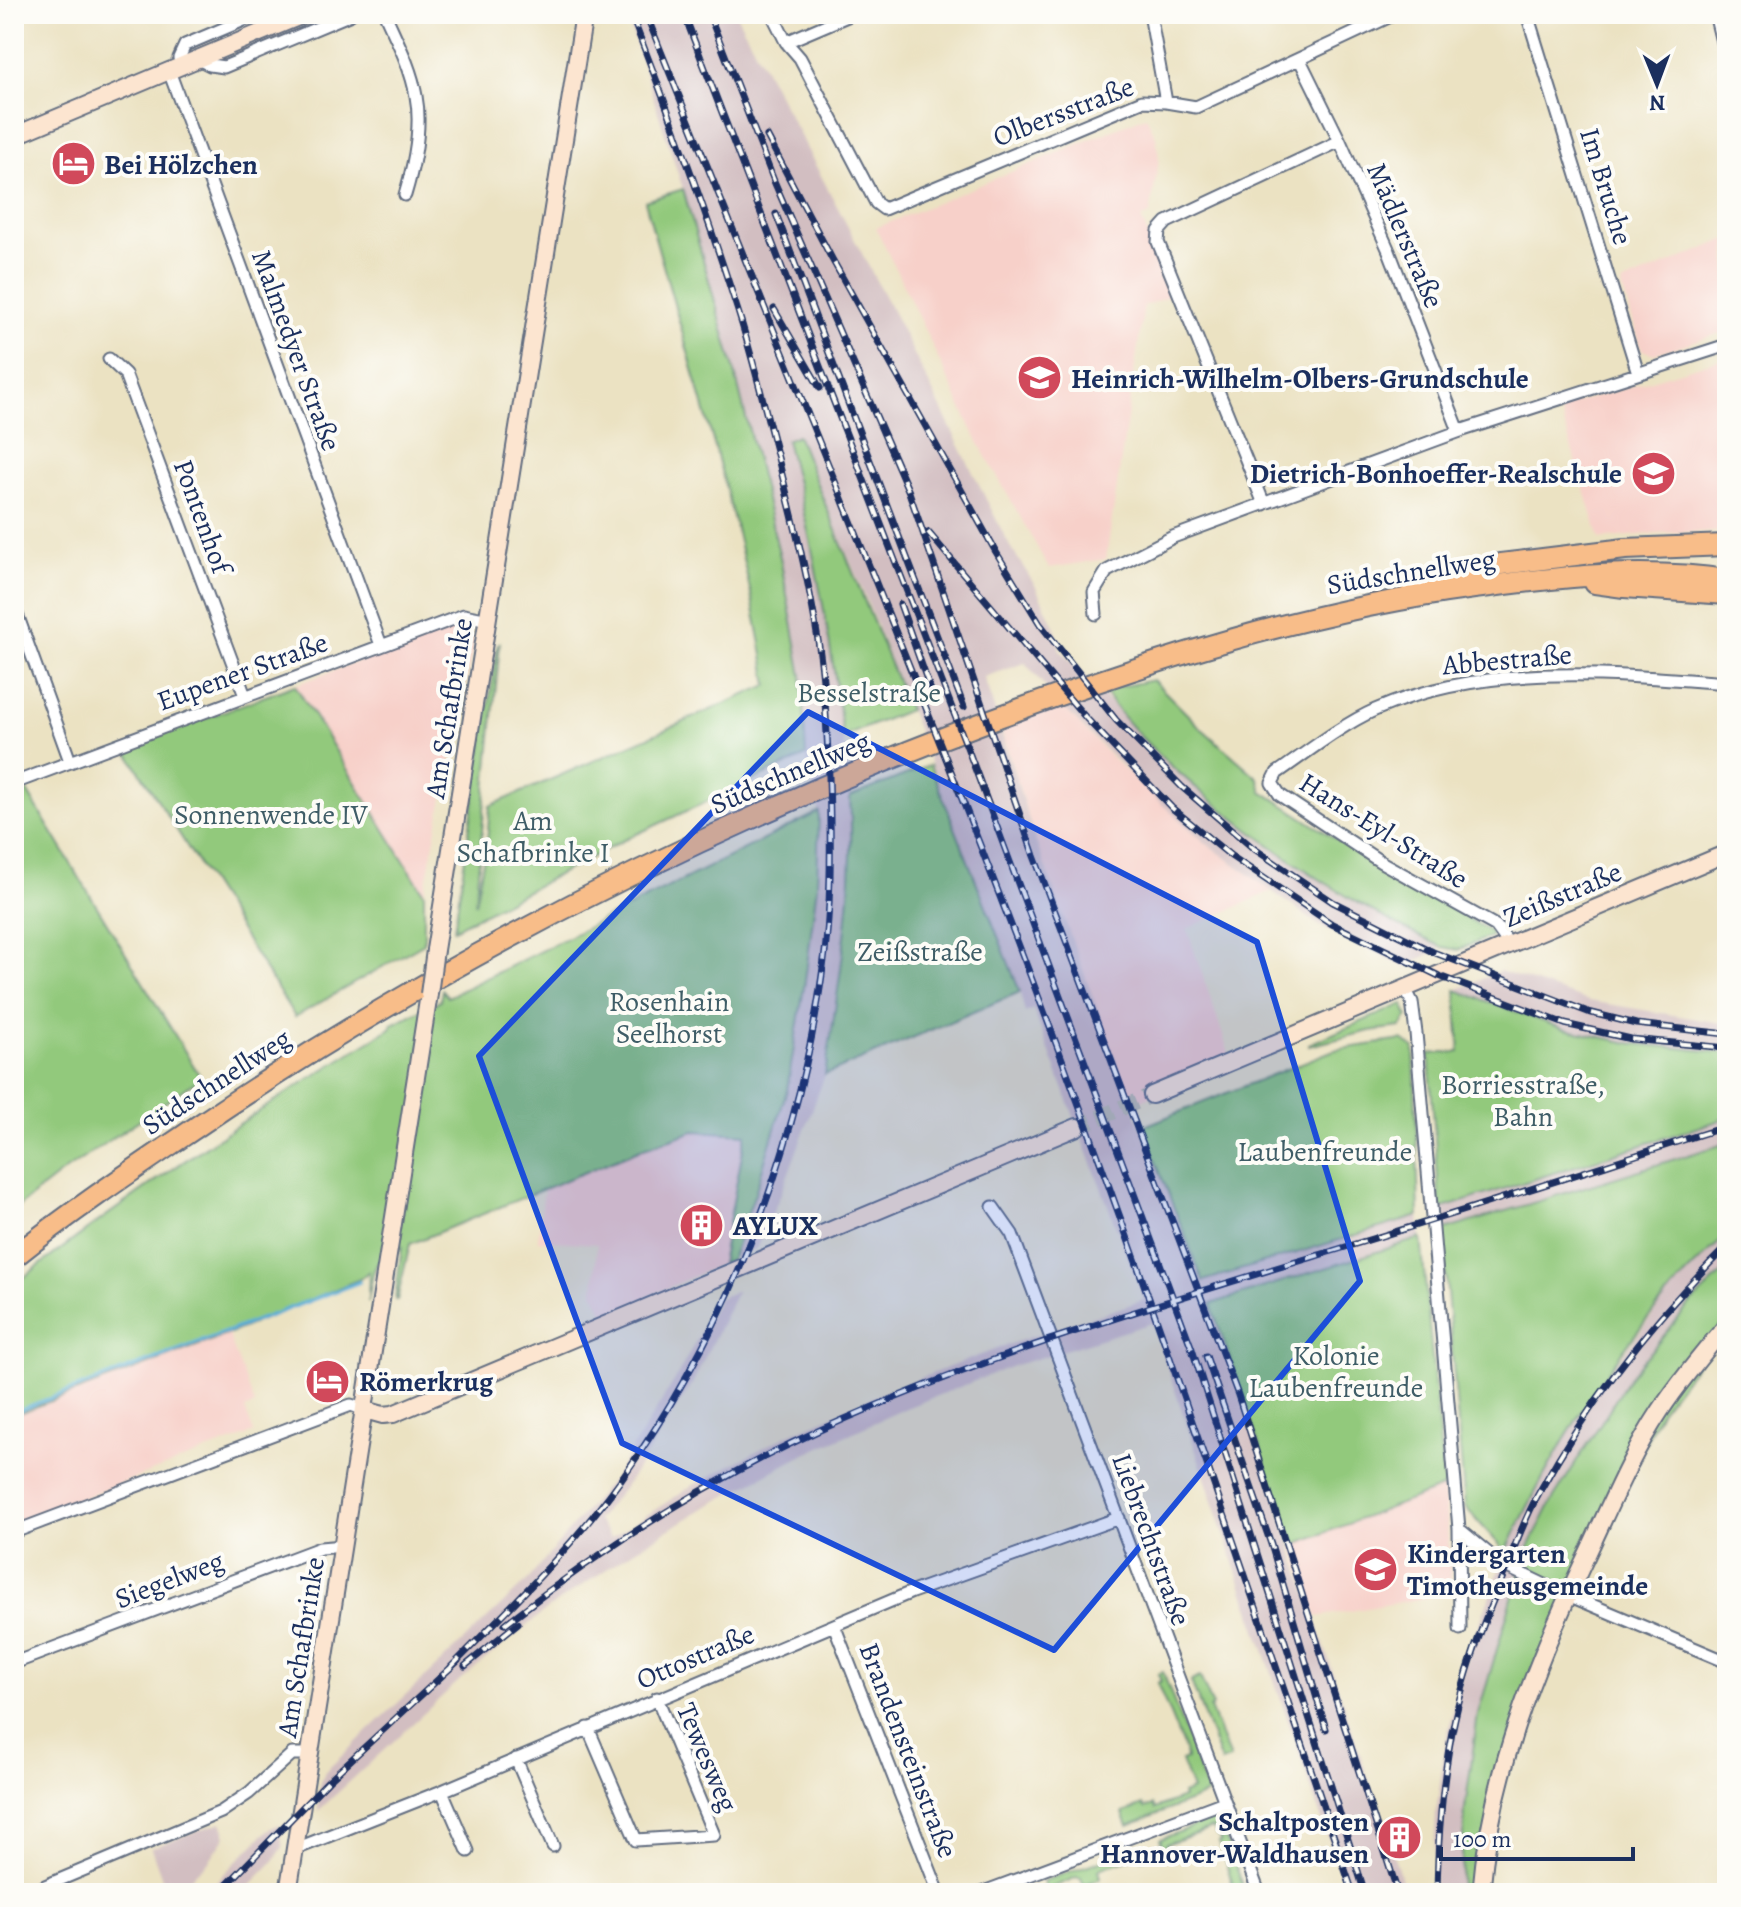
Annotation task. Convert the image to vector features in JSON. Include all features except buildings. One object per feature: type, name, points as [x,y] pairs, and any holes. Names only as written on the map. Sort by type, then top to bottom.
[{"type":"highway","points":[[1452,576],[1501,564],[1559,556],[1625,549],[1727,545]]},
{"type":"highway","name":"Südschnellweg","points":[[14,1241],[120,1162],[256,1071],[402,982],[566,892],[747,804],[937,726],[1206,632],[1340,597],[1452,576],[1605,565],[1676,566],[1727,572]]},
{"type":"highway","name":"Südschnellweg","points":[[14,1257],[129,1173],[275,1074],[409,993],[572,904],[767,810],[928,743],[1094,682],[1224,641],[1356,607],[1481,587],[1610,573],[1661,573],[1727,580]]},
{"type":"highway","points":[[1567,578],[1624,587],[1727,594]]},
{"type":"street","points":[[183,65],[179,58],[185,45],[258,14]]},
{"type":"street","points":[[14,136],[305,14]]},
{"type":"street","points":[[183,65],[224,67],[351,14]]},
{"type":"street","points":[[385,14],[411,76],[417,99],[412,171],[405,195]]},
{"type":"street","name":"Am Schafbrinke","points":[[288,1893],[584,14]]},
{"type":"street","points":[[772,14],[786,42],[852,14]]},
{"type":"street","points":[[1150,14],[1166,102]]},
{"type":"street","name":"Olbersstraße","points":[[786,42],[800,58],[880,207],[884,209],[1142,101],[1196,107],[1395,14]]},
{"type":"street","name":"Im Bruche","points":[[1527,14],[1638,373]]},
{"type":"street","points":[[1715,14],[1727,62]]},
{"type":"street","name":"Mädlerstraße","points":[[1300,60],[1389,251],[1459,431]]},
{"type":"street","name":"Malmedyer Straße","points":[[183,65],[381,645]]},
{"type":"street","points":[[1264,504],[1158,242],[1159,231],[1167,222],[1340,141]]},
{"type":"street","points":[[1096,614],[1094,592],[1107,571],[1173,537],[1459,431],[1727,345]]},
{"type":"street","name":"Pontenhof","points":[[109,359],[125,374],[245,696]]},
{"type":"street","points":[[14,606],[70,761]]},
{"type":"street","name":"Eupener Straße","points":[[14,783],[464,615],[489,620]]},
{"type":"street","name":"Abbestraße","points":[[1272,783],[1277,773],[1372,711],[1441,687],[1484,679],[1550,676],[1645,677],[1727,683]]},
{"type":"street","name":"Hans-Eyl-Straße","points":[[1272,783],[1280,795],[1381,862],[1496,926],[1509,944]]},
{"type":"street","name":"Zeißstraße","points":[[1152,1095],[1727,853]]},
{"type":"street","points":[[1405,988],[1412,1002],[1416,1033],[1459,1529],[1460,1629]]},
{"type":"street","points":[[14,1532],[351,1405],[383,1415],[393,1414],[1077,1127]]},
{"type":"street","name":"Liebrechtstraße","points":[[993,1207],[1012,1234],[1259,1893]]},
{"type":"street","points":[[1481,1893],[1490,1818],[1513,1728],[1568,1596],[1619,1486],[1659,1413],[1727,1325]]},
{"type":"street","name":"Ottostraße","points":[[293,1850],[442,1791],[912,1592],[1119,1518]]},
{"type":"street","points":[[1459,1529],[1501,1564],[1568,1596],[1727,1662]]},
{"type":"street","name":"Siegelweg","points":[[14,1663],[320,1548],[343,1546]]},
{"type":"street","name":"Brandensteinstraße","points":[[834,1625],[939,1893]]},
{"type":"street","name":"Tewesweg","points":[[588,1728],[636,1840],[714,1835],[657,1698]]},
{"type":"street","points":[[45,1886],[221,1812],[249,1793],[292,1754],[309,1754]]},
{"type":"street","points":[[516,1759],[553,1846]]},
{"type":"street","points":[[442,1791],[468,1851]]},
{"type":"street","points":[[981,1893],[1224,1802]]},
{"type":"highlighted area","points":[[808,712],[1257,942],[1360,1281],[1054,1650],[622,1443],[479,1056]]},
{"type":"shaded area","points":[[604,14],[736,14],[899,324],[1007,541],[1036,587],[1056,630],[1060,650],[1158,753],[1259,839],[1340,894],[1442,947],[1405,967],[1319,925],[1207,844],[1149,793],[1061,705],[1025,663],[984,677],[1035,839],[1132,1104],[1203,1280],[1419,1216],[1421,1238],[1211,1304],[1406,1893],[1347,1893],[1152,1323],[1013,1366],[906,1408],[797,1458],[706,1507],[549,1608],[461,1679],[318,1811],[320,1782],[329,1768],[527,1581],[615,1476],[676,1378],[719,1298],[737,1291],[691,1386],[627,1484],[597,1520],[611,1538],[692,1486],[787,1435],[897,1387],[1007,1345],[1144,1300],[1033,1009],[1025,1013],[1020,992],[869,606],[797,435],[786,440],[828,618],[850,797],[853,838],[851,888],[825,1075],[781,1194],[756,1249],[731,1260],[787,1090],[817,885],[819,812],[806,756],[802,676],[780,557],[714,296],[629,23],[602,29]]},
{"type":"shaded area","name":"Heinrich-Wilhelm-Olbers-Grundschule","points":[[1146,116],[1156,137],[1159,159],[1150,215],[1141,218],[1171,295],[1144,306],[1106,559],[1049,568],[978,442],[876,228]]},
{"type":"shaded area","points":[[1727,239],[1727,331],[1654,354],[1642,350],[1621,284]]},
{"type":"shaded area","name":"Dietrich-Bonhoeffer-Realschule","points":[[1727,357],[1727,531],[1600,539],[1559,408]]},
{"type":"shaded area","points":[[455,626],[467,630],[474,641],[424,893],[295,685]]},
{"type":"shaded area","points":[[1061,705],[1117,763],[1207,844],[1272,891],[1187,929],[1232,1062],[1132,1104],[1035,839],[999,721]]},
{"type":"shaded area","points":[[1500,971],[1589,1001],[1727,1024],[1727,1053],[1629,1043],[1564,1029],[1456,990]]},
{"type":"shaded area","points":[[1727,1118],[1727,1143],[1442,1231],[1440,1209]]},
{"type":"shaded area","points":[[694,1130],[746,1134],[721,1264],[605,1316],[594,1292],[597,1244],[538,1240],[544,1190]]},
{"type":"shaded area","points":[[1727,1235],[1727,1269],[1691,1303],[1631,1375],[1552,1501],[1524,1557],[1478,1714],[1465,1809],[1460,1893],[1433,1893],[1436,1813],[1446,1741],[1464,1666],[1506,1552],[1534,1492],[1586,1403],[1671,1291]]},
{"type":"shaded area","points":[[228,1334],[255,1405],[245,1409],[254,1433],[14,1524],[14,1415]]},
{"type":"shaded area","name":"Kindergarten Timotheusgemeinde","points":[[1444,1487],[1452,1593],[1316,1617],[1293,1545]]},
{"type":"shaded area","points":[[221,1822],[226,1836],[209,1861],[174,1893],[167,1893],[151,1848]]},
{"type":"shaded area","points":[[279,1824],[283,1847],[243,1893],[205,1893],[268,1830]]},
{"type":"green space","name":"Am Schafbrinke I","points":[[683,189],[733,365],[780,557],[802,676],[806,756],[626,839],[454,929],[498,644],[475,904],[490,806],[768,685],[729,502],[645,201]]},
{"type":"green space","name":"Besselstraße","points":[[797,435],[909,710],[843,737],[820,587],[786,440]]},
{"type":"green space","points":[[1153,680],[1258,778],[1262,791],[1376,865],[1491,932],[1492,936],[1458,950],[1442,947],[1348,897],[1261,838],[1164,759],[1137,733],[1103,690]]},
{"type":"green space","name":"Sonnenwende IV","points":[[295,685],[424,893],[424,943],[295,1017],[125,748]]},
{"type":"green space","name":"Zeißstraße","points":[[930,765],[1020,992],[825,1075],[848,902],[850,797]]},
{"type":"green space","points":[[25,788],[201,1078],[60,1174],[14,1210],[14,792]]},
{"type":"green space","name":"Rosenhain Seelhorst","points":[[819,812],[817,885],[787,1090],[731,1260],[721,1264],[746,1134],[694,1131],[641,1149],[410,1244],[397,1300],[402,1247],[384,1256],[375,1268],[368,1302],[369,1271],[360,1279],[228,1334],[14,1415],[14,1285],[59,1250],[294,1088],[391,1028],[392,1024],[440,1001],[442,990],[448,997]]},
{"type":"green space","name":"Borriesstraße, Bahn","points":[[1456,990],[1564,1029],[1629,1043],[1727,1053],[1727,1118],[1440,1209],[1429,1054],[1460,1052]]},
{"type":"green space","points":[[1403,1004],[1408,1016],[1401,1027],[1309,1046],[1309,1044]]},
{"type":"green space","name":"Laubenfreunde","points":[[1402,1040],[1414,1048],[1419,1216],[1203,1281],[1142,1127],[1334,1050]]},
{"type":"green space","points":[[1727,1143],[1727,1235],[1670,1292],[1622,1352],[1559,1449],[1506,1552],[1465,1507],[1442,1231]]},
{"type":"green space","name":"Kolonie Laubenfreunde","points":[[1421,1238],[1444,1487],[1293,1545],[1211,1304]]},
{"type":"green space","points":[[1727,1269],[1727,1325],[1659,1413],[1514,1728],[1481,1893],[1460,1893],[1465,1809],[1478,1714],[1524,1557],[1552,1501],[1631,1375],[1691,1303]]},
{"type":"green space","points":[[1163,1672],[1208,1794],[1128,1826],[1123,1813],[1143,1805],[1145,1808],[1153,1805],[1155,1809],[1183,1798],[1182,1794],[1192,1790],[1181,1761],[1186,1759],[1185,1751],[1157,1683],[1161,1681],[1158,1674]]},
{"type":"green space","points":[[1200,1677],[1230,1759],[1221,1762],[1191,1681]]},
{"type":"green space","points":[[1213,1819],[1219,1822],[1246,1893],[1236,1893],[1218,1842],[1221,1841],[1213,1828],[1166,1844],[1169,1853],[1166,1854],[1160,1839]]},
{"type":"green space","points":[[1142,1846],[1146,1858],[1142,1859],[1137,1854],[1103,1868],[1099,1870],[1101,1878],[1084,1885],[1077,1877],[1046,1890],[1043,1881]]},
{"type":"waterway","points":[[14,1412],[359,1282]]},
{"type":"tunnel","points":[[1077,1127],[1152,1095]]},
{"type":"railway","points":[[451,1667],[539,1577],[601,1506],[658,1424],[693,1365],[724,1303],[775,1175],[795,1109],[810,1042],[828,926],[828,759],[822,670],[809,590],[741,321],[698,193],[631,14]]},
{"type":"railway","points":[[646,14],[920,692],[1078,1102],[1184,1398],[1353,1893]]},
{"type":"railway","points":[[684,14],[967,747],[1192,1349],[1365,1893]]},
{"type":"railway","points":[[709,14],[774,181],[909,492],[1034,856],[1238,1395],[1398,1893]]},
{"type":"railway","points":[[767,136],[832,259],[996,552],[1040,624],[1116,720],[1182,787],[1253,848],[1333,902],[1433,952],[1588,1012],[1636,1024],[1727,1034]]},
{"type":"railway","points":[[776,214],[964,707]]},
{"type":"railway","points":[[774,309],[820,388]]},
{"type":"railway","points":[[928,532],[1086,718],[1172,808],[1231,856],[1332,924],[1439,976],[1565,1024],[1631,1039],[1727,1048]]},
{"type":"railway","points":[[900,604],[931,691]]},
{"type":"railway","points":[[505,1624],[573,1573],[680,1503],[754,1462],[858,1413],[993,1360],[1131,1313],[1727,1126]]},
{"type":"railway","points":[[1437,1893],[1444,1783],[1459,1701],[1480,1634],[1528,1514],[1559,1458],[1624,1362],[1674,1302],[1727,1246]]},
{"type":"railway","points":[[1206,1356],[1271,1544],[1326,1729]]},
{"type":"railway","points":[[465,1666],[518,1623]]},
{"type":"railway","points":[[219,1893],[329,1780],[458,1661]]},
{"type":"place","name":"Bei Hölzchen","points":[[73,164]]},
{"type":"place","name":"Heinrich-Wilhelm-Olbers-Grundschule","points":[[1040,378]]},
{"type":"place","name":"Dietrich-Bonhoeffer-Realschule","points":[[1653,473]]},
{"type":"place","name":"AYLUX","points":[[702,1225]]},
{"type":"place","name":"Römerkrug","points":[[328,1381]]},
{"type":"place","name":"Kindergarten Timotheusgemeinde","points":[[1376,1569]]},
{"type":"place","name":"Schaltposten Hannover-Waldhausen","points":[[1400,1837]]}]
